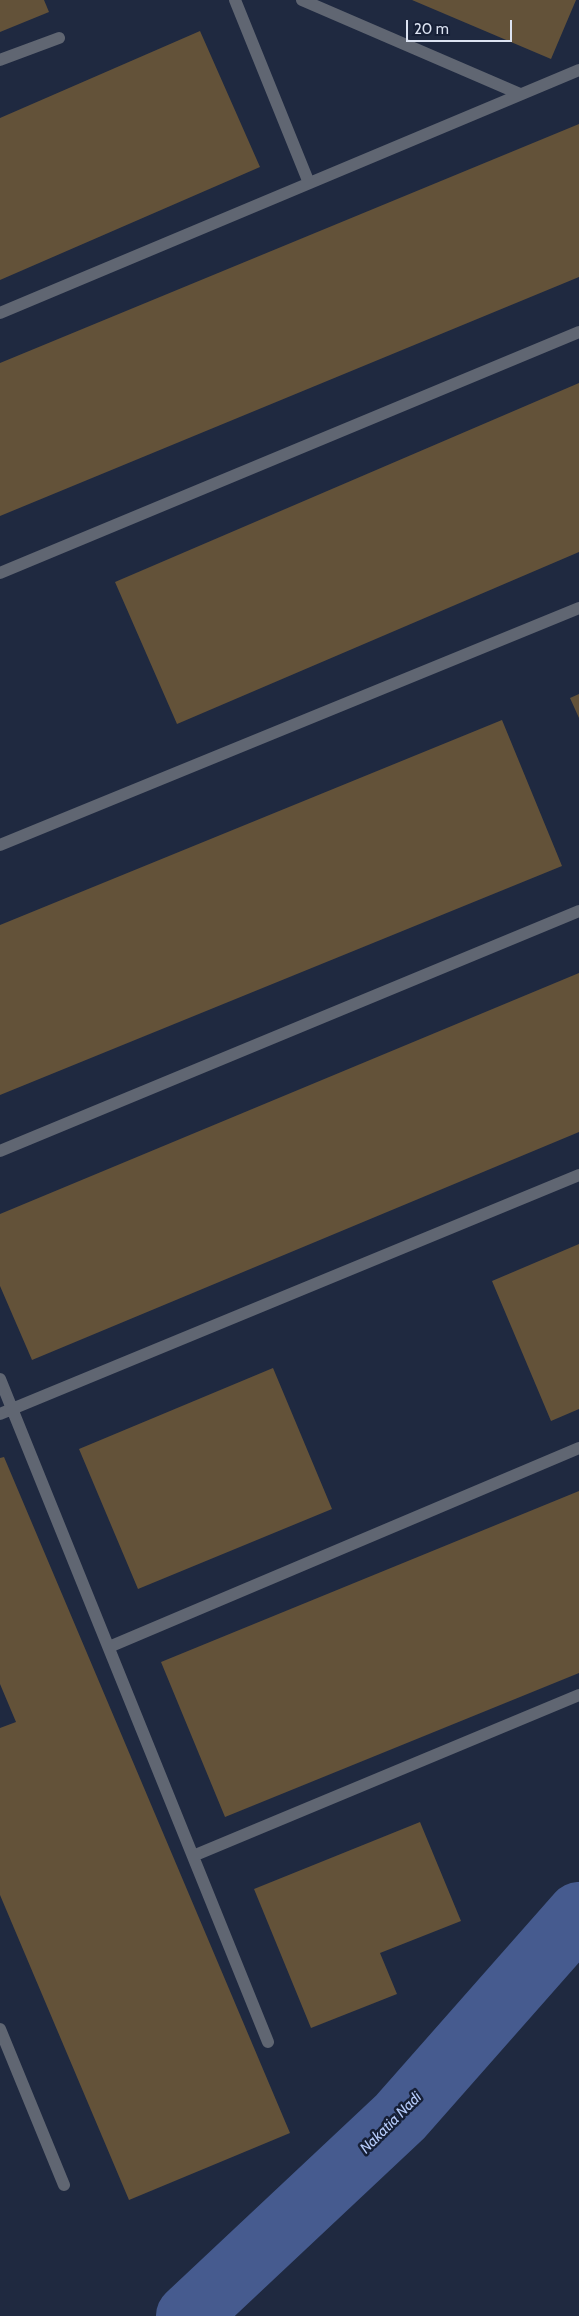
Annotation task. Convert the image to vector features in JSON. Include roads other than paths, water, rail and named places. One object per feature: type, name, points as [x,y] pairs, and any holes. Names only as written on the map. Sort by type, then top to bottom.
[{"type":"street","points":[[235,0],[309,183]]},
{"type":"street","points":[[302,0],[520,94]]},
{"type":"street","points":[[0,60],[59,38]]},
{"type":"street","points":[[0,313],[579,70]]},
{"type":"street","points":[[0,573],[579,332]]},
{"type":"street","points":[[0,845],[579,608]]},
{"type":"street","points":[[0,1151],[579,911]]},
{"type":"street","points":[[0,1414],[579,1175]]},
{"type":"street","points":[[0,1379],[268,2042]]},
{"type":"street","points":[[109,1647],[579,1448]]},
{"type":"street","points":[[194,1856],[579,1695]]},
{"type":"street","points":[[0,2030],[64,2185]]},
{"type":"waterway","name":"Nakatia Nadi","points":[[188,2316],[400,2117],[579,1914]]}]
